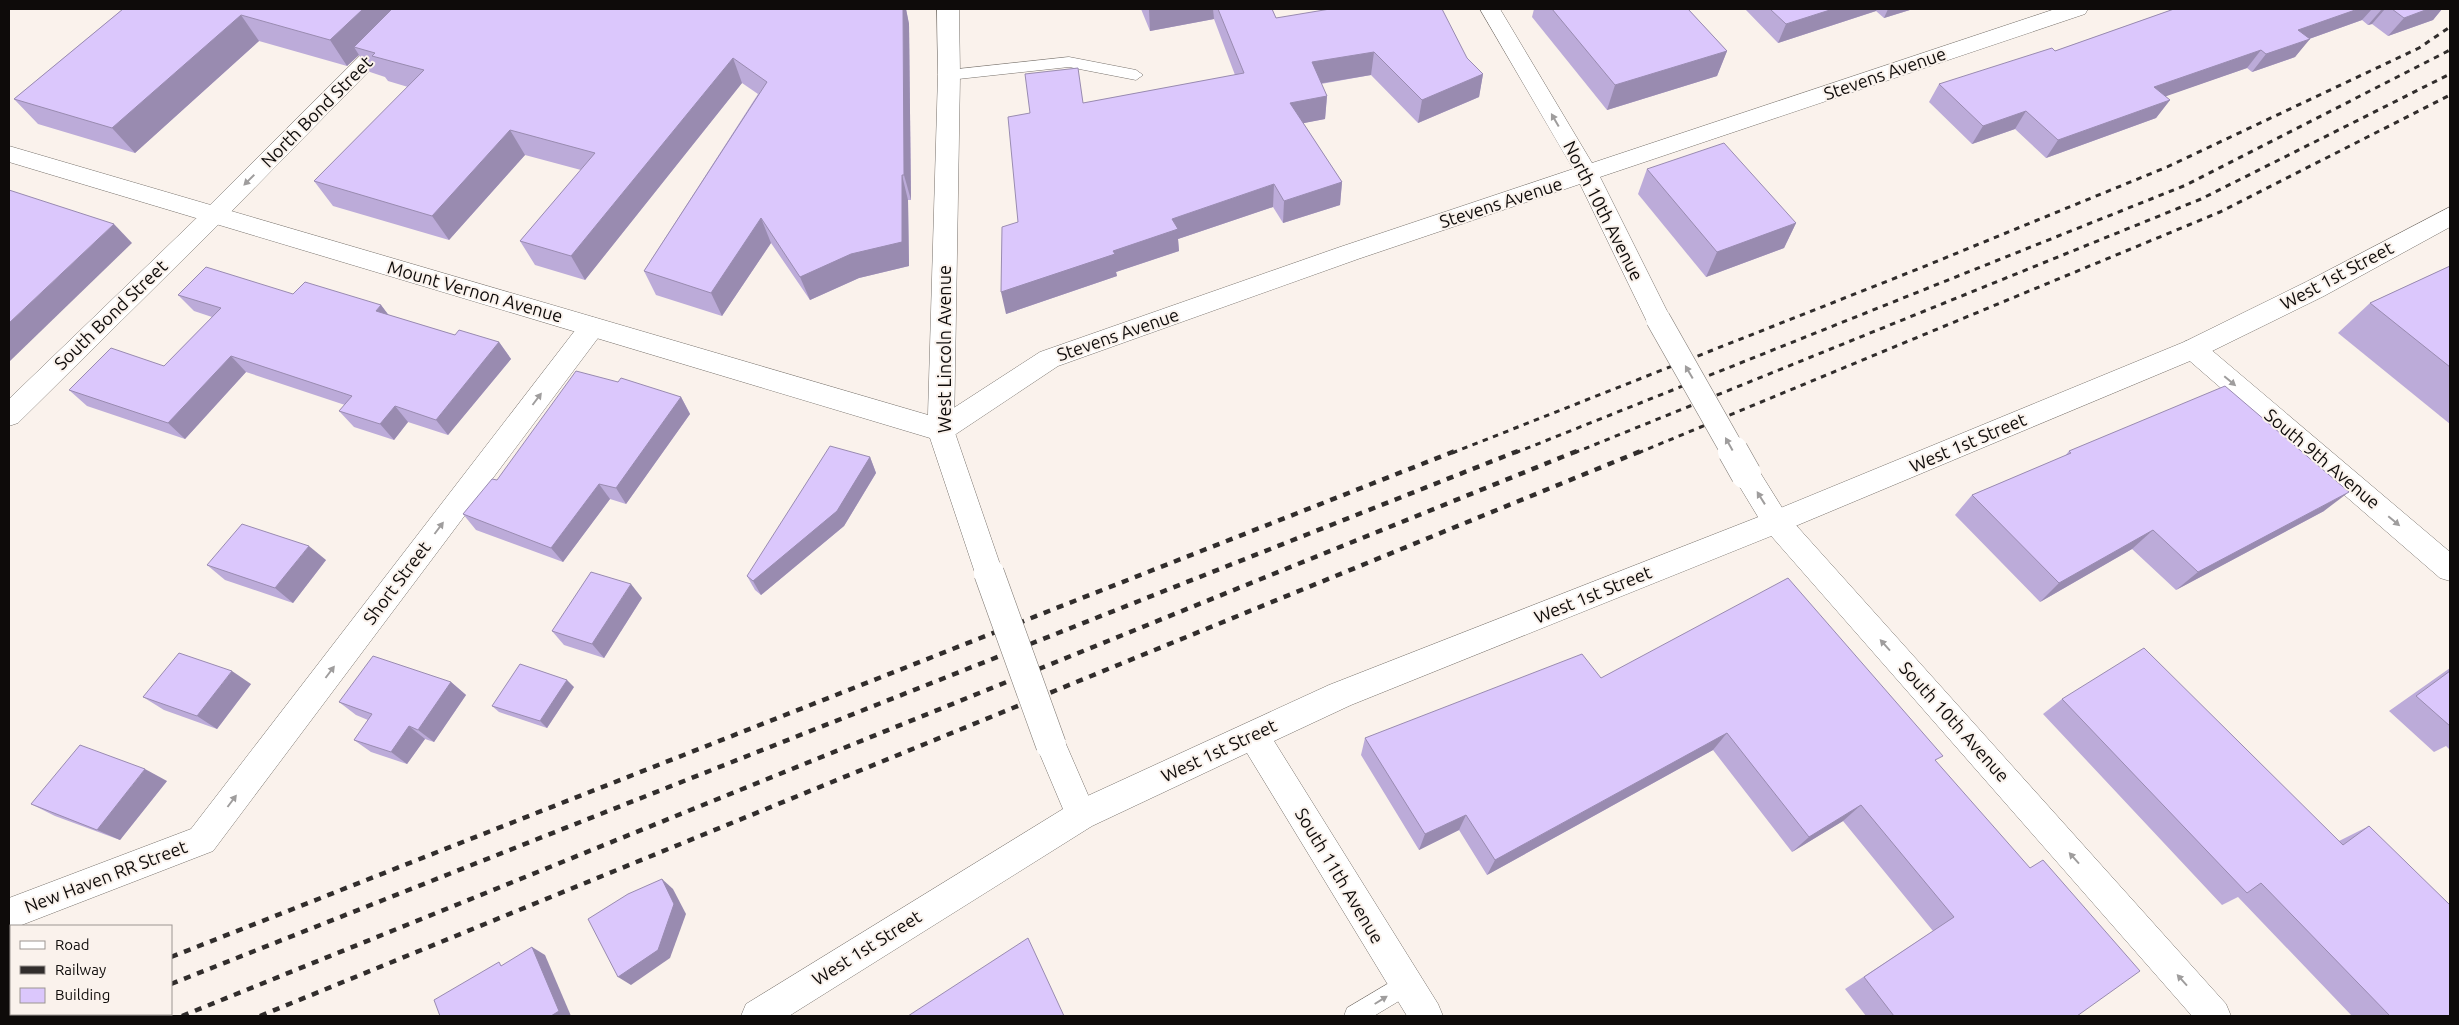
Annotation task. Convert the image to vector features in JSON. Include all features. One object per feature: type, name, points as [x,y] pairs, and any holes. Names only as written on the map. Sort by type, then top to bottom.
[{"type":"street","name":"North Bond Street","points":[[214,215],[419,9]]},
{"type":"street","name":"West Lincoln Avenue","points":[[948,9],[949,75],[941,430],[989,573],[1052,745],[1081,815]]},
{"type":"street","name":"North 10th Avenue","points":[[1490,9],[1587,174],[1658,319],[1713,414]]},
{"type":"street","name":"Stevens Avenue","points":[[941,430],[1049,359],[1349,253],[2068,10]]},
{"type":"street","name":"Mount Vernon Avenue","points":[[9,154],[941,430]]},
{"type":"street","name":"South Bond Street","points":[[9,415],[214,215]]},
{"type":"street","name":"West 1st Street","points":[[758,1016],[1081,815],[1340,695],[1776,522],[2193,350],[2450,216]]},
{"type":"street","name":"Short Street","points":[[202,840],[592,327]]},
{"type":"street","name":"South 9th Avenue","points":[[2193,350],[2450,569]]},
{"type":"street","name":"South 10th Avenue","points":[[1713,414],[1746,474],[1776,522],[2214,1016]]},
{"type":"street","name":"South 11th Avenue","points":[[1253,735],[1426,1016]]},
{"type":"street","name":"New Haven RR Street","points":[[9,914],[202,840]]},
{"type":"lane","points":[[949,75],[1069,62],[1136,75]]},
{"type":"lane","points":[[1355,1016],[1406,984]]},
{"type":"building","points":[[123,9],[363,9],[330,40],[241,15],[112,128],[14,99]]},
{"type":"building","points":[[392,9],[903,9],[904,175],[902,175],[902,242],[851,254],[800,277],[761,218],[711,293],[644,271],[767,82],[733,58],[571,256],[520,241],[595,153],[510,130],[432,216],[314,181],[424,70],[372,56],[375,53],[354,47]]},
{"type":"building","points":[[1218,9],[1272,9],[1276,18],[1330,9],[1442,9],[1467,58],[1483,74],[1422,100],[1374,52],[1312,62],[1327,96],[1290,103],[1342,182],[1284,201],[1274,184],[1172,219],[1178,229],[1113,251],[1115,254],[1001,292],[1002,227],[1018,222],[1008,117],[1030,113],[1025,74],[1078,68],[1083,103],[1244,73]]},
{"type":"building","points":[[1552,9],[1688,9],[1727,51],[1615,85]]},
{"type":"building","points":[[1770,9],[1833,9],[1786,24]]},
{"type":"building","points":[[2174,9],[2358,9],[2298,30],[2310,39],[2266,54],[2261,50],[2154,87],[2170,100],[2058,140],[2026,111],[1983,126],[1939,84],[2052,48],[2055,51]]},
{"type":"building","points":[[2392,9],[2428,9],[2404,18]]},
{"type":"building","points":[[1724,143],[1796,223],[1717,252],[1647,169]]},
{"type":"building","points":[[9,190],[114,224],[9,323]]},
{"type":"building","points":[[2450,266],[2450,367],[2370,303]]},
{"type":"building","points":[[206,267],[293,294],[305,282],[381,305],[376,311],[455,335],[459,330],[499,342],[436,420],[395,406],[380,424],[339,411],[352,396],[231,356],[168,423],[69,390],[111,348],[164,366],[221,308],[178,295]]},
{"type":"building","points":[[576,371],[618,382],[621,378],[681,397],[616,488],[599,484],[551,548],[463,514],[492,479],[497,480]]},
{"type":"building","points":[[2225,386],[2349,492],[2198,572],[2153,530],[2059,583],[1972,495],[2071,453],[2069,451]]},
{"type":"building","points":[[830,446],[870,457],[837,511],[753,581],[747,576]]},
{"type":"building","points":[[242,524],[309,546],[275,588],[207,565]]},
{"type":"building","points":[[591,572],[631,584],[592,644],[552,631]]},
{"type":"building","points":[[1788,578],[1943,756],[1935,760],[2030,868],[2043,860],[2140,971],[2077,1016],[1894,1016],[1864,977],[1954,917],[1861,805],[1809,837],[1727,733],[1495,860],[1466,815],[1425,834],[1365,738],[1582,654],[1601,678]]},
{"type":"building","points":[[2144,648],[2343,845],[2369,826],[2450,905],[2450,1016],[2390,1016],[2261,883],[2247,893],[2062,699]]},
{"type":"building","points":[[179,653],[232,671],[197,716],[143,697]]},
{"type":"building","points":[[373,656],[451,682],[418,730],[409,726],[391,752],[354,740],[372,714],[339,702]]},
{"type":"building","points":[[520,664],[567,680],[540,721],[492,706]]},
{"type":"building","points":[[2450,671],[2450,726],[2416,696]]},
{"type":"building","points":[[80,745],[145,769],[97,830],[31,804]]},
{"type":"building","points":[[662,879],[674,904],[658,950],[618,977],[588,919],[628,894]]},
{"type":"building","points":[[1028,938],[1064,1016],[908,1016]]},
{"type":"building","points":[[532,947],[559,1011],[551,1016],[440,1016],[434,1000],[499,962],[501,966]]},
{"type":"railway","points":[[1452,453],[1918,269],[2167,167],[2419,48],[2450,27]]},
{"type":"railway","points":[[1515,453],[2186,185],[2450,50]]},
{"type":"railway","points":[[1574,453],[2201,199],[2450,74]]},
{"type":"railway","points":[[1638,453],[2220,212],[2450,95]]},
{"type":"railway","points":[[172,957],[1455,451]]},
{"type":"railway","points":[[172,984],[1518,451]]},
{"type":"railway","points":[[182,1016],[1577,451]]},
{"type":"railway","points":[[260,1016],[1641,451]]}]
